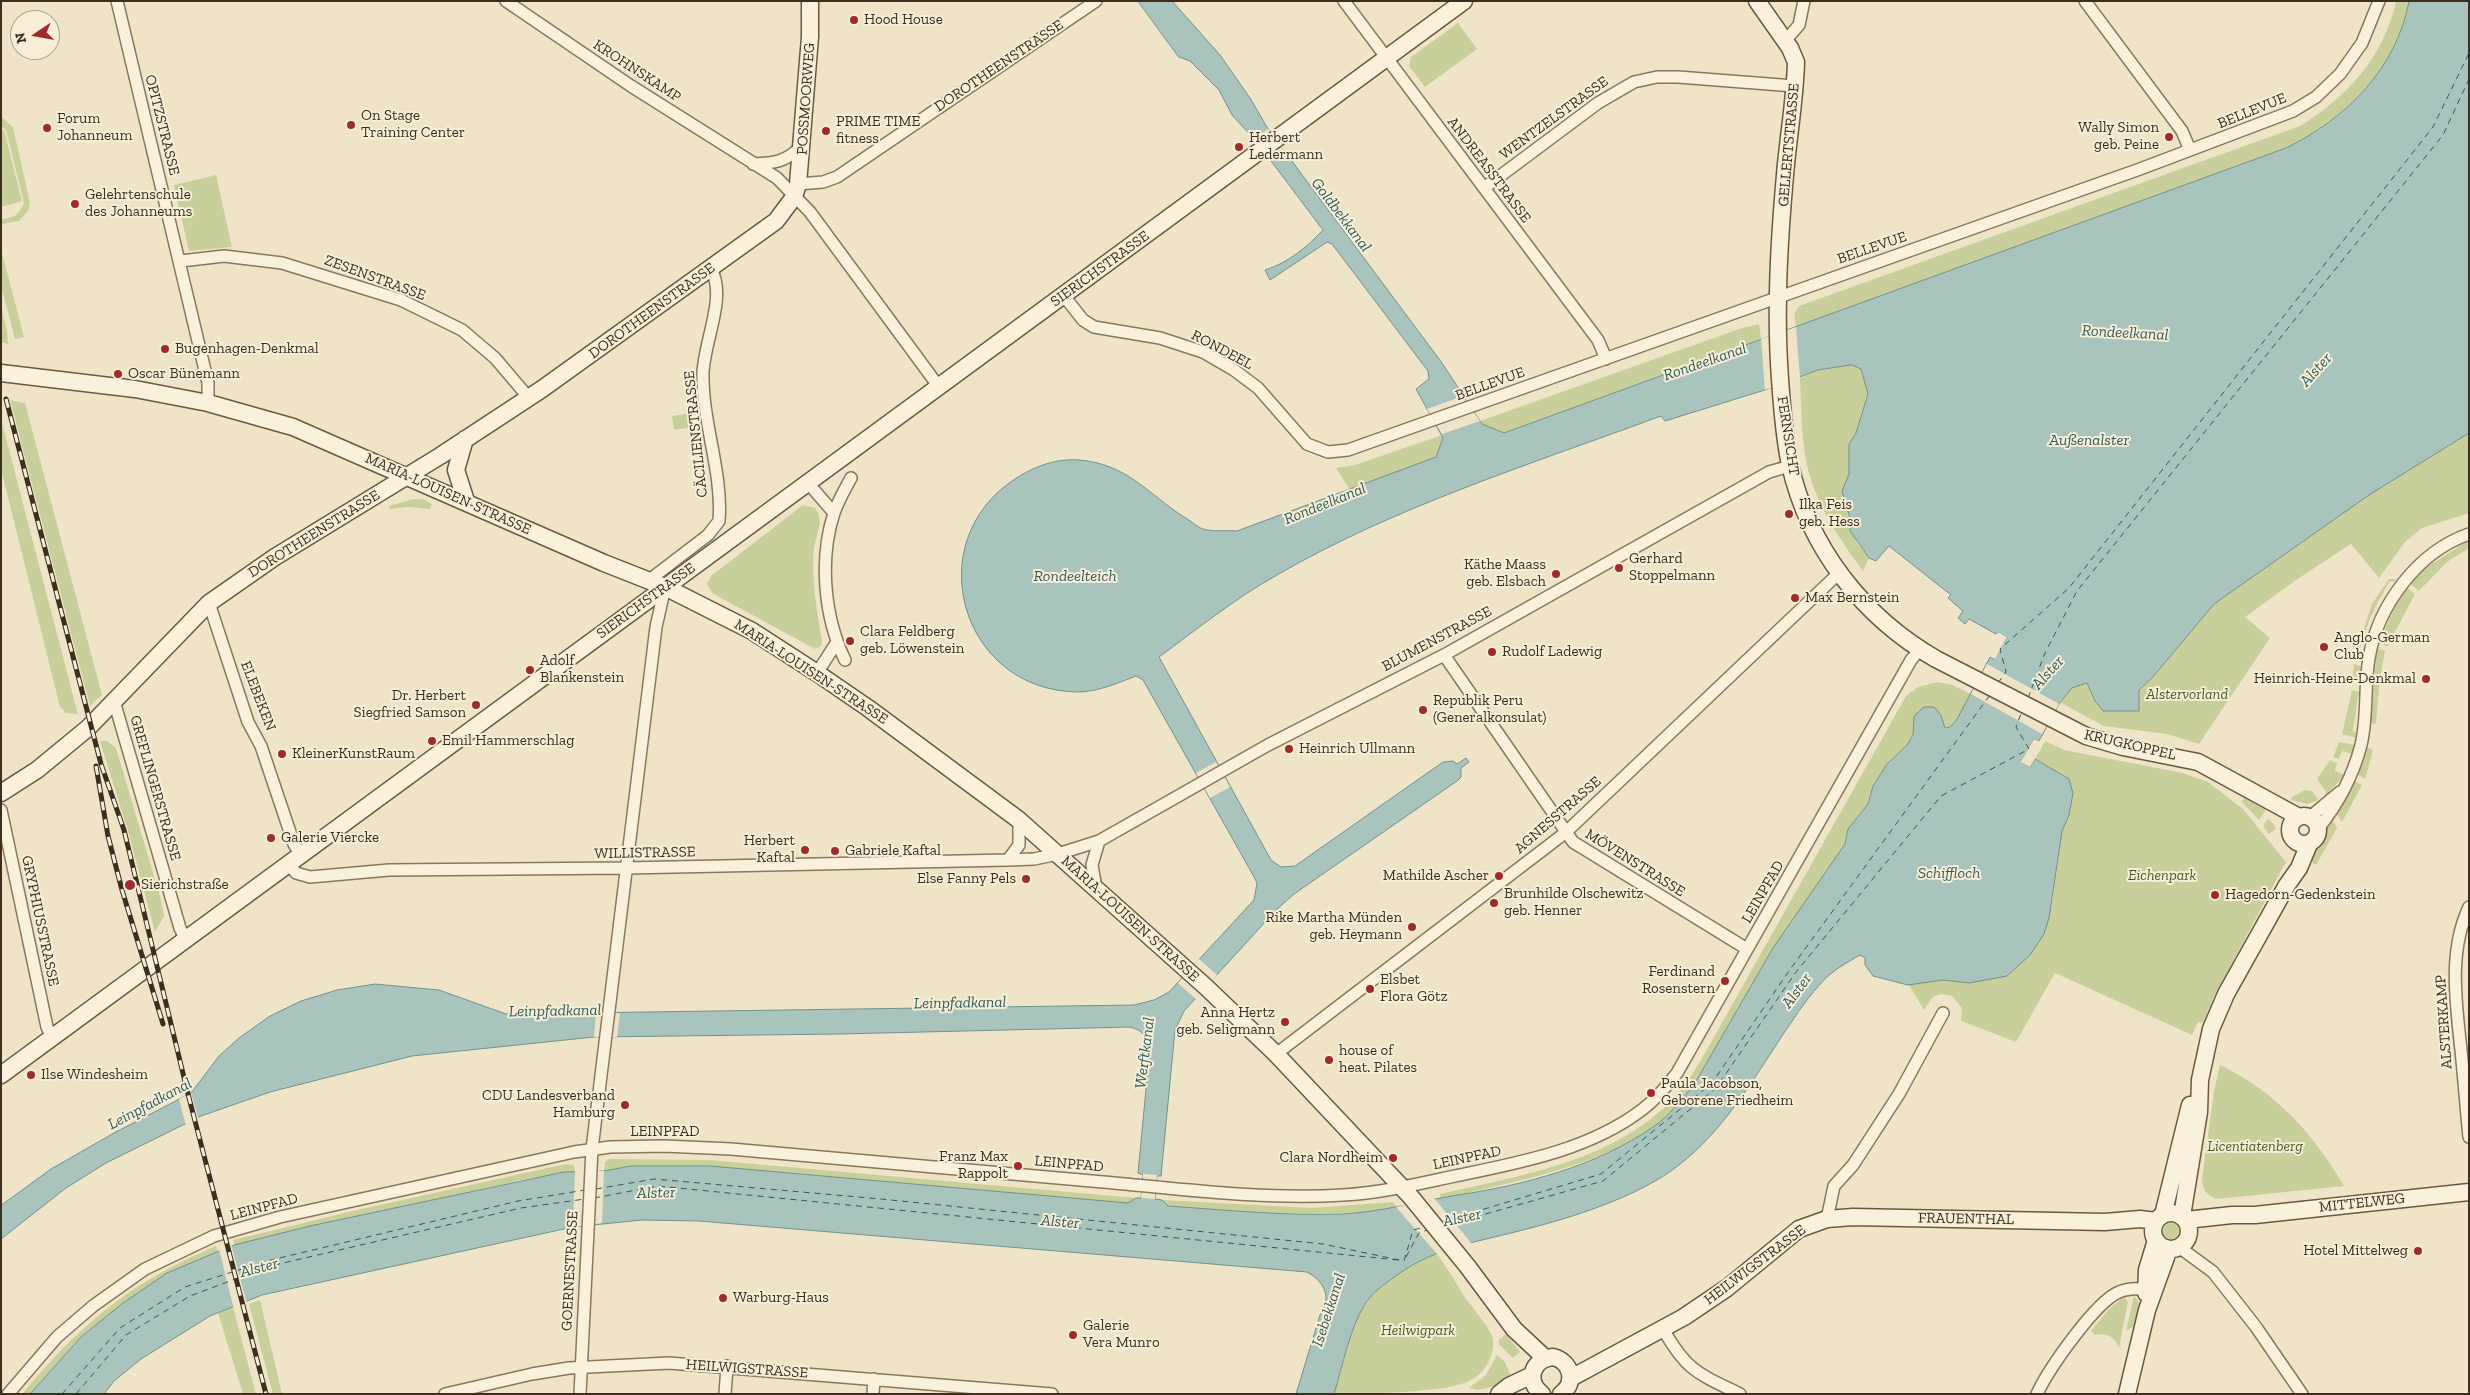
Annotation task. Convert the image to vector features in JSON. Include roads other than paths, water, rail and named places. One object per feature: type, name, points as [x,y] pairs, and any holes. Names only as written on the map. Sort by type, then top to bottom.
[{"type":"street","name":"OPITZSTRASSE","points":[[117,1],[139,100],[181,262],[208,383],[208,402]]},
{"type":"street","name":"KROHNSKAMP","points":[[506,1],[631,86],[796,190],[810,212],[939,388]]},
{"type":"street","name":"POSSMOORWEG","points":[[796,190],[802,146],[810,37],[810,1]]},
{"type":"street","name":"DOROTHEENSTRASSE","points":[[1,793],[37,770],[88,728],[209,603],[275,557],[529,398],[776,221],[796,190],[837,176],[1096,1]]},
{"type":"street","name":"ANDREASSTRASSE","points":[[1344,1],[1598,340],[1606,359]]},
{"type":"street","name":"SIERICHSTRASSE","points":[[1,1075],[1464,1]]},
{"type":"street","name":"GELLERTSTRASSE","points":[[1756,1],[1785,41],[1795,59],[1778,296]]},
{"type":"street","points":[[1785,41],[1798,25],[1804,1]]},
{"type":"street","points":[[2085,1],[2182,131],[2190,150]]},
{"type":"street","name":"BELLEVUE","points":[[1323,451],[1337,452],[1348,450],[1471,408],[2286,114],[2316,97],[2340,74],[2362,43],[2379,1]]},
{"type":"street","name":"WENTZELSTRASSE","points":[[1484,188],[1598,103],[1634,82],[1657,77],[1678,77],[1794,86]]},
{"type":"street","points":[[753,164],[780,162],[790,157],[802,146]]},
{"type":"street","name":"ZESENSTRASSE","points":[[181,262],[224,256],[282,263],[401,300],[462,330],[495,358],[529,398]]},
{"type":"street","name":"CÄCILIENSTRASSE","points":[[708,535],[717,526],[720,516],[703,384],[704,359],[718,291],[716,279],[711,269]]},
{"type":"street","name":"RONDEEL","points":[[1064,296],[1082,319],[1091,326],[1140,333],[1174,341],[1203,352],[1234,370],[1258,388],[1302,440],[1323,451]]},
{"type":"street","name":"FERNSICHT","points":[[1778,296],[1777,334],[1784,433],[1790,466],[1808,518],[1838,572],[1869,608],[1920,649]]},
{"type":"street","name":"MARIA-LOUISEN-STRASSE","points":[[1,373],[135,389],[208,402],[293,427],[665,587],[752,631],[817,673],[868,708],[1020,820],[1189,971],[1276,1054],[1415,1203],[1456,1252],[1514,1329],[1538,1377]]},
{"type":"street","points":[[465,439],[456,470],[466,501]]},
{"type":"street","name":"BLUMENSTRASSE","points":[[1058,854],[1099,841],[1221,771],[1444,654],[1769,472],[1790,466]]},
{"type":"street","points":[[845,660],[837,642],[826,586],[828,550],[834,512],[851,478]]},
{"type":"street","points":[[808,483],[834,512]]},
{"type":"street","points":[[2127,1394],[2147,1310],[2149,1290],[2147,1270],[2163,1234],[2190,1106],[2200,1080],[2216,1015],[2287,885],[2303,829],[2336,806],[2345,787],[2358,754],[2365,725],[2369,660],[2374,635],[2387,607],[2403,580],[2438,551],[2469,534]]},
{"type":"street","points":[[708,535],[736,537]]},
{"type":"street","name":"SIERICHSTRASSE","points":[[648,581],[708,535]]},
{"type":"street","name":"AGNESSTRASSE","points":[[1276,1054],[1565,832],[1838,572]]},
{"type":"street","name":"GOERNESTRASSE","points":[[580,1394],[592,1149],[656,627],[665,587]]},
{"type":"street","name":"ELEBEKEN","points":[[209,603],[248,722],[261,746],[294,844],[295,860]]},
{"type":"street","points":[[817,673],[837,642]]},
{"type":"street","name":"KRUGKOPPEL","points":[[1920,649],[2051,720],[2086,736],[2104,742],[2198,762],[2216,769],[2261,797],[2303,829]]},
{"type":"street","name":"LEINPFAD","points":[[8,1394],[57,1338],[93,1306],[145,1269],[197,1243],[280,1217],[474,1172],[592,1149],[664,1146],[731,1149],[1266,1195],[1319,1196],[1352,1195],[1401,1188],[1541,1156],[1605,1131],[1644,1108],[1677,1073],[1911,660],[1920,649]]},
{"type":"street","name":"MÖVENSTRASSE","points":[[1444,654],[1565,832],[1584,851],[1747,949]]},
{"type":"street","name":"GREFLINGERSTRASSE","points":[[114,701],[180,928],[186,940]]},
{"type":"street","name":"GRYPHIUSSTRASSE","points":[[1,810],[47,1027],[52,1038]]},
{"type":"street","points":[[1008,860],[1020,845],[1020,820]]},
{"type":"street","points":[[1096,888],[1092,865],[1099,841]]},
{"type":"street","name":"WILLISTRASSE","points":[[295,860],[296,873],[310,877],[388,870],[626,868],[1008,860],[1034,859],[1058,854]]},
{"type":"street","name":"ALSTERKAMP","points":[[2469,907],[2458,940],[2455,962],[2456,1007],[2469,1137]]},
{"type":"street","points":[[1827,1219],[1834,1186],[1853,1165],[1899,1094],[1943,1014]]},
{"type":"street","points":[[2163,1234],[2186,1240],[2186,1223],[2199,1112],[2200,1080]]},
{"type":"street","name":"MITTELWEG","points":[[2163,1234],[2173,1213],[2186,1223],[2234,1223],[2255,1215],[2469,1192]]},
{"type":"street","name":"FRAUENTHAL","points":[[1827,1219],[1853,1217],[2105,1222],[2140,1219],[2163,1234]]},
{"type":"street","name":"HEILWIGSTRASSE","points":[[1568,1384],[1606,1357],[1663,1329],[1727,1288],[1792,1233],[1806,1225],[1827,1219]]},
{"type":"street","points":[[2163,1234],[2213,1272],[2256,1327],[2302,1394]]},
{"type":"street","points":[[2037,1394],[2055,1361],[2106,1300],[2123,1290],[2149,1290]]},
{"type":"street","points":[[1663,1329],[1678,1355],[1688,1366],[1740,1394]]},
{"type":"street","points":[[1518,1394],[1557,1358],[1568,1384]]},
{"type":"street","name":"HEILWIGSTRASSE","points":[[445,1394],[532,1374],[581,1367],[667,1364],[727,1366],[1052,1394]]},
{"type":"street","points":[[725,1394],[727,1366]]},
{"type":"street","points":[[1499,1394],[1509,1386],[1538,1377]]},
{"type":"street","points":[[873,1394],[874,1379]]},
{"type":"water","points":[[1138,1],[1172,1],[1220,55],[1250,98],[1268,129],[1442,363],[1482,424],[1504,433],[2286,148],[2329,122],[2366,89],[2381,69],[2393,48],[2403,25],[2409,1],[2469,1],[2469,433],[2369,495],[2214,604],[2152,678],[2139,690],[2139,711],[2103,711],[2095,701],[2087,683],[2072,688],[2059,704],[2039,741],[2034,739],[2022,762],[2030,767],[2035,759],[2069,779],[2073,793],[2069,815],[2062,831],[2049,918],[2044,934],[2030,955],[2007,976],[1969,983],[1943,980],[1908,985],[1873,976],[1865,965],[1865,958],[1860,955],[1846,963],[1829,975],[1808,998],[1737,1104],[1724,1120],[1695,1151],[1663,1177],[1602,1206],[1538,1226],[1451,1248],[1435,1254],[1405,1270],[1379,1289],[1370,1297],[1359,1314],[1334,1394],[1296,1394],[1320,1315],[1326,1303],[1325,1291],[1322,1286],[1307,1272],[699,1221],[642,1220],[573,1227],[262,1295],[210,1316],[141,1359],[114,1381],[104,1394],[30,1394],[81,1337],[123,1303],[167,1273],[212,1254],[234,1245],[310,1226],[564,1172],[604,1171],[631,1166],[710,1166],[1128,1203],[1136,1198],[1141,1198],[1143,1175],[1138,1173],[1150,1047],[1143,1034],[1130,1027],[840,1034],[594,1037],[412,1056],[270,1092],[201,1116],[106,1163],[66,1188],[1,1239],[1,1206],[3,1204],[51,1169],[114,1133],[191,1093],[219,1056],[239,1038],[270,1016],[301,1001],[337,990],[375,984],[439,990],[506,1014],[1134,1005],[1154,1000],[1169,992],[1254,900],[1257,883],[1143,680],[1136,676],[1100,689],[1085,692],[1038,685],[1005,667],[981,641],[966,609],[961,574],[967,539],[985,506],[1015,479],[1037,467],[1062,460],[1079,460],[1110,467],[1136,481],[1201,528],[1237,531],[1436,457],[1443,438],[1416,389],[1429,379],[1428,371],[1332,244],[1327,242],[1270,280],[1265,270],[1297,254],[1323,230],[1256,141],[1232,115],[1219,90],[1190,61],[1179,57]],"holes":[[[1852,365],[1861,369],[1868,394],[1856,433],[1849,444],[1849,474],[1842,491],[1850,518],[1850,531],[1869,558],[1876,561],[1889,546],[1951,595],[1948,598],[1963,611],[1958,618],[1965,624],[1969,619],[1996,634],[1998,632],[2007,637],[1994,659],[1990,657],[1956,721],[1950,727],[1945,728],[1941,715],[1934,707],[1924,707],[1914,716],[1913,735],[1907,745],[1887,764],[1873,786],[1868,804],[1848,829],[1845,844],[1773,948],[1695,1083],[1680,1101],[1659,1123],[1608,1153],[1559,1172],[1483,1191],[1386,1209],[1342,1214],[1277,1213],[1168,1206],[1162,1200],[1155,1199],[1157,1176],[1161,1176],[1175,1030],[1184,1011],[1276,910],[1294,894],[1457,781],[1461,777],[1461,768],[1469,762],[1466,758],[1457,764],[1453,761],[1443,762],[1295,866],[1281,867],[1271,860],[1159,657],[1232,604],[1277,575],[1369,528],[1416,507],[1661,416],[1665,421],[1768,389],[1818,370]]]},
{"type":"railway","points":[[6,399],[101,764],[124,830],[188,1094],[266,1394]]},
{"type":"railway","points":[[96,766],[108,836],[122,890],[163,1024]]},
{"type":"place","name":"Hood House","points":[[854,20]]},
{"type":"place","name":"On Stage Training Center","points":[[351,125]]},
{"type":"place","name":"Forum Johanneum","points":[[47,128]]},
{"type":"place","name":"PRIME TIME fitness","points":[[826,131]]},
{"type":"place","name":"Wally Simon geb. Peine","points":[[2169,137]]},
{"type":"place","name":"Herbert Ledermann","points":[[1239,147]]},
{"type":"place","name":"Gelehrtenschule des Johanneums","points":[[75,204]]},
{"type":"place","name":"Bugenhagen-Denkmal","points":[[165,349]]},
{"type":"place","name":"Oscar Bünemann","points":[[118,374]]},
{"type":"place","name":"Ilka Feis geb. Hess","points":[[1789,514]]},
{"type":"place","name":"Gerhard Stoppelmann","points":[[1619,568]]},
{"type":"place","name":"Käthe Maass geb. Elsbach","points":[[1556,574]]},
{"type":"place","name":"Max Bernstein","points":[[1795,598]]},
{"type":"place","name":"Clara Feldberg geb. Löwenstein","points":[[850,641]]},
{"type":"place","name":"Anglo-German Club","points":[[2324,647]]},
{"type":"place","name":"Rudolf Ladewig","points":[[1492,652]]},
{"type":"place","name":"Adolf Blankenstein","points":[[530,670]]},
{"type":"place","name":"Heinrich-Heine-Denkmal","points":[[2426,679]]},
{"type":"place","name":"Dr. Herbert Siegfried Samson","points":[[476,705]]},
{"type":"place","name":"Republik Peru (Generalkonsulat)","points":[[1423,710]]},
{"type":"place","name":"Emil Hammerschlag","points":[[432,741]]},
{"type":"place","name":"Heinrich Ullmann","points":[[1289,749]]},
{"type":"place","name":"KleinerKunstRaum","points":[[282,754]]},
{"type":"place","name":"Galerie Viercke","points":[[271,838]]},
{"type":"place","name":"Herbert Kaftal","points":[[805,850]]},
{"type":"place","name":"Gabriele Kaftal","points":[[835,851]]},
{"type":"place","name":"Mathilde Ascher","points":[[1499,876]]},
{"type":"place","name":"Else Fanny Pels","points":[[1026,879]]},
{"type":"place","name":"Sierichstraße","points":[[130,885]]},
{"type":"place","name":"Hagedorn-Gedenkstein","points":[[2215,895]]},
{"type":"place","name":"Brunhilde Olschewitz geb. Henner","points":[[1494,903]]},
{"type":"place","name":"Rike Martha Münden geb. Heymann","points":[[1412,927]]},
{"type":"place","name":"Ferdinand Rosenstern","points":[[1725,981]]},
{"type":"place","name":"Elsbet Flora Götz","points":[[1370,989]]},
{"type":"place","name":"Anna Hertz geb. Seligmann","points":[[1285,1022]]},
{"type":"place","name":"house of heat. Pilates","points":[[1329,1060]]},
{"type":"place","name":"Ilse Windesheim","points":[[31,1075]]},
{"type":"place","name":"Paula Jacobson, Geborene Friedheim","points":[[1651,1093]]},
{"type":"place","name":"CDU Landesverband Hamburg","points":[[625,1105]]},
{"type":"place","name":"Clara Nordheim","points":[[1393,1158]]},
{"type":"place","name":"Franz Max Rappolt","points":[[1018,1166]]},
{"type":"place","name":"Hotel Mittelweg","points":[[2418,1251]]},
{"type":"place","name":"Warburg-Haus","points":[[723,1298]]},
{"type":"place","name":"Galerie Vera Munro","points":[[1073,1335]]},
{"type":"water label","name":"Goldbekkanal","points":[[1341,215]]},
{"type":"water label","name":"Rondeelkanal","points":[[2125,333]]},
{"type":"water label","name":"Rondeelkanal","points":[[1705,362]]},
{"type":"water label","name":"Alster","points":[[2316,370]]},
{"type":"water label","name":"Außenalster","points":[[2089,440]]},
{"type":"water label","name":"Rondeelkanal","points":[[1325,504]]},
{"type":"water label","name":"Rondeelteich","points":[[1075,576]]},
{"type":"water label","name":"Alster","points":[[2048,673]]},
{"type":"water label","name":"Schiffloch","points":[[1949,873]]},
{"type":"water label","name":"Alster","points":[[1797,991]]},
{"type":"water label","name":"Leinpfadkanal","points":[[960,1003]]},
{"type":"water label","name":"Leinpfadkanal","points":[[555,1011]]},
{"type":"water label","name":"Werftkanal","points":[[1145,1053]]},
{"type":"water label","name":"Leinpfadkanal","points":[[150,1104]]},
{"type":"water label","name":"Alster","points":[[656,1193]]},
{"type":"water label","name":"Alster","points":[[1462,1218]]},
{"type":"water label","name":"Alster","points":[[1060,1222]]},
{"type":"water label","name":"Alster","points":[[259,1268]]},
{"type":"water label","name":"Isebekkanal","points":[[1329,1310]]},
{"type":"park label","name":"Alstervorland","points":[[2187,695]]},
{"type":"park label","name":"Eichenpark","points":[[2162,876]]},
{"type":"park label","name":"Licentiatenberg","points":[[2255,1147]]},
{"type":"park label","name":"Heilwigpark","points":[[1418,1331]]}]
